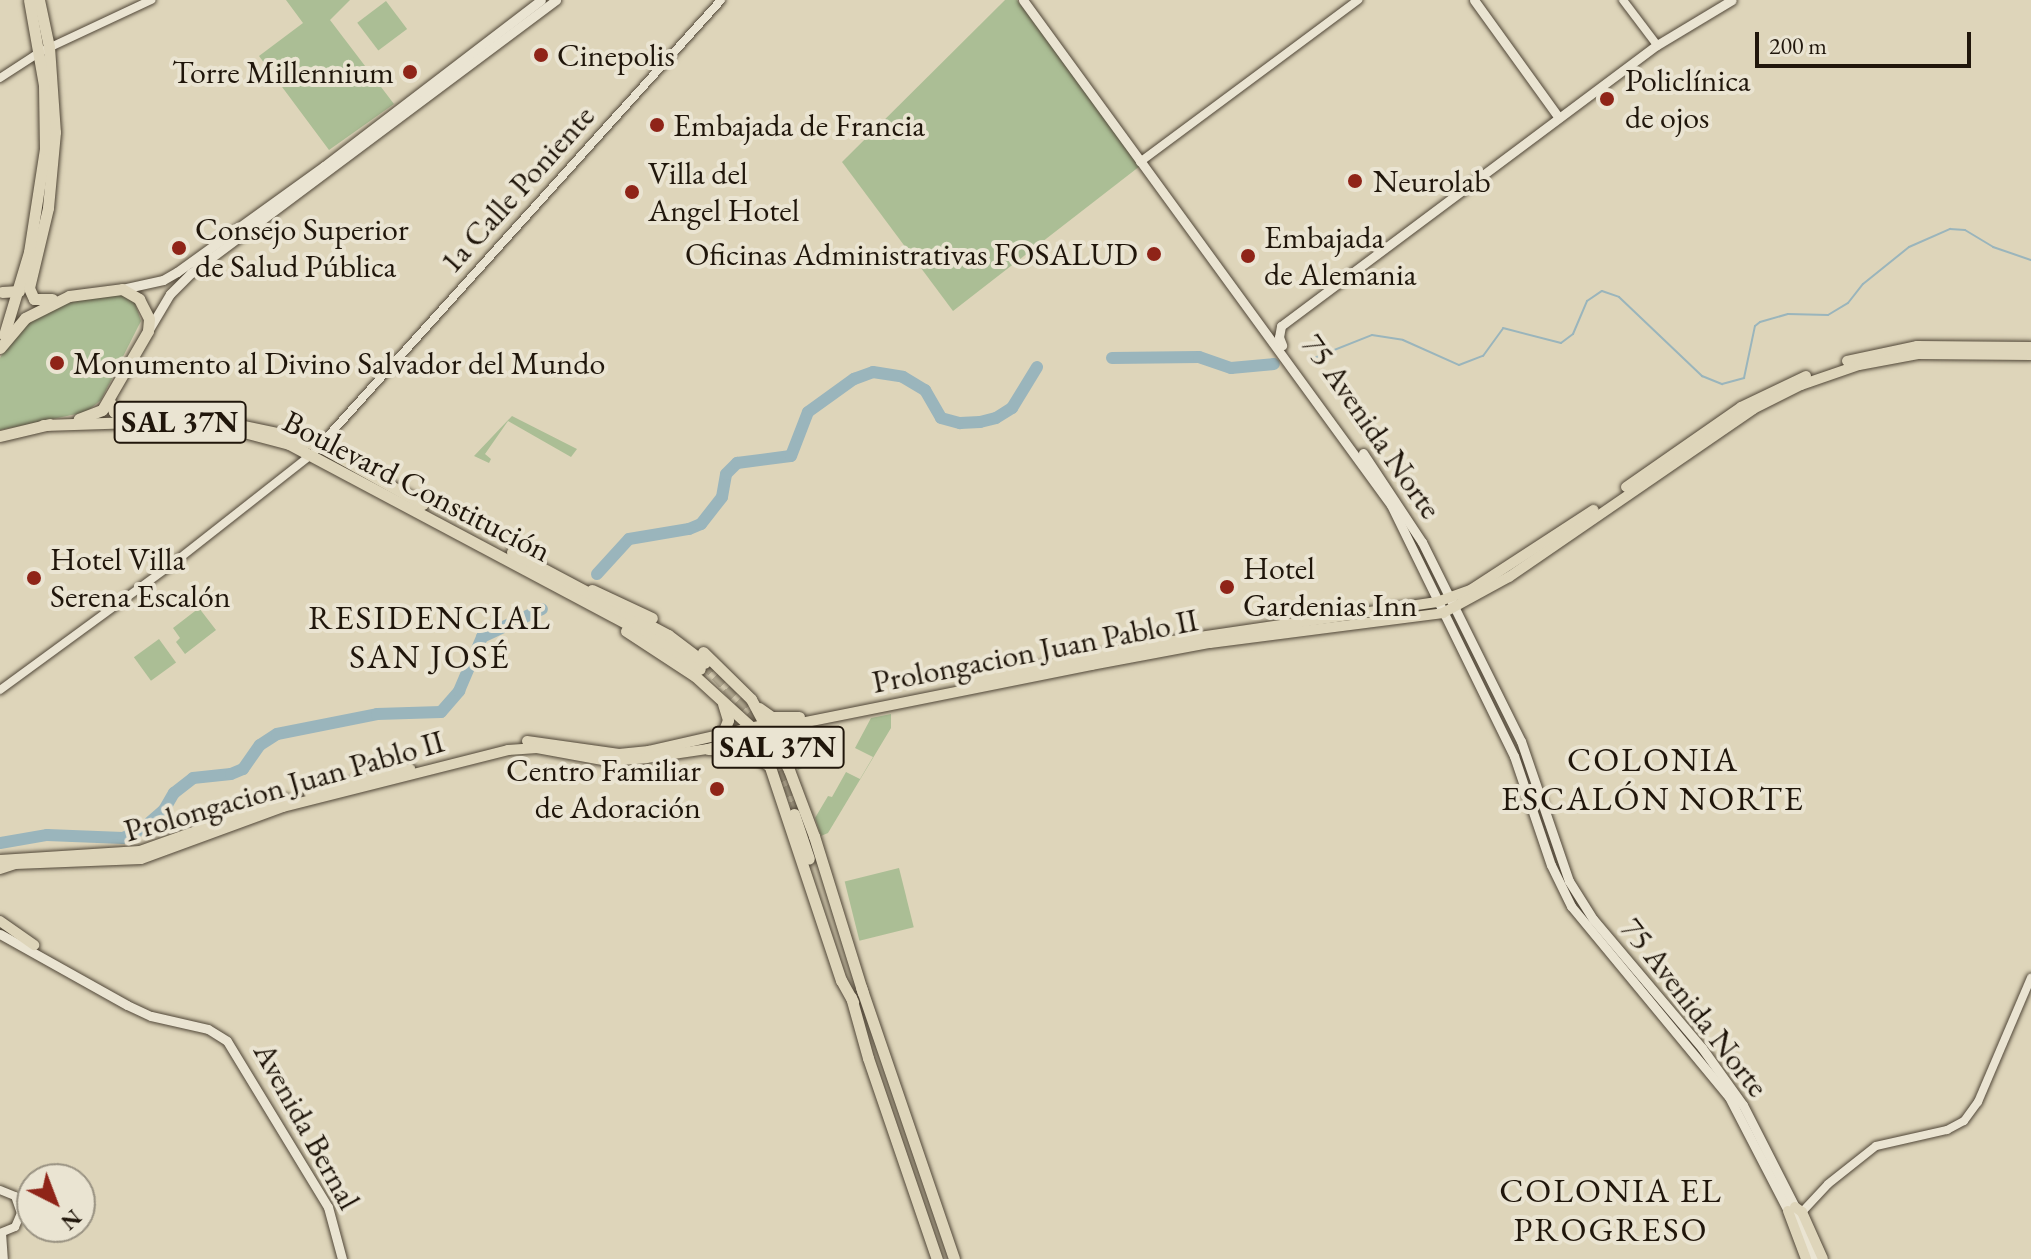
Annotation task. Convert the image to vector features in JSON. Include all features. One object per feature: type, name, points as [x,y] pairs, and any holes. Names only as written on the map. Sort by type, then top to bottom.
[{"type":"highway","points":[[29,0],[44,49],[55,111],[53,165],[44,227],[29,288],[31,296],[40,300],[122,289],[139,299],[146,309],[148,331]]},
{"type":"highway","points":[[0,348],[19,291],[35,223],[44,164],[46,111],[39,0]]},
{"type":"highway","points":[[2,292],[19,291]]},
{"type":"highway","points":[[0,348],[25,318],[69,296]]},
{"type":"highway","name":"SAL 37N","points":[[0,436],[97,415],[109,400],[148,331]]},
{"type":"highway","name":"Boulevard Constitución","points":[[109,400],[114,412],[174,414],[238,422],[315,450],[578,592],[668,635],[703,666]]},
{"type":"highway","name":"Boulevard Constitución","points":[[43,425],[146,421],[200,424],[315,450]]},
{"type":"highway","name":"Boulevard Constitución","points":[[578,592],[598,615],[671,658],[710,688],[754,732],[770,767],[841,980],[853,1002]]},
{"type":"highway","name":"Boulevard Constitución","points":[[578,592],[614,597],[675,632],[720,666],[753,703],[789,770],[824,864],[863,993]]},
{"type":"highway","points":[[710,688],[727,710],[728,720],[722,735]]},
{"type":"highway","points":[[753,703],[772,717],[800,720],[789,743],[789,770]]},
{"type":"highway","points":[[708,749],[749,750],[770,767]]},
{"type":"highway","name":"Boulevard Constitución","points":[[937,1259],[868,1058],[797,813],[863,993],[954,1259]]},
{"type":"main road","points":[[122,289],[163,280],[177,272],[324,166],[541,0]]},
{"type":"main road","points":[[148,331],[178,284],[556,0]]},
{"type":"main road","name":"75 Avenida Norte","points":[[1023,0],[1140,162],[1263,324],[1391,505],[1514,756],[1551,865],[1571,906],[1729,1097],[1795,1210]]},
{"type":"main road","points":[[1474,0],[1559,118]]},
{"type":"main road","points":[[1281,326],[1657,45],[1732,0]]},
{"type":"main road","name":"75 Avenida Norte","points":[[1263,324],[1281,326],[1279,337],[1282,346],[1400,504],[1521,741],[1556,851],[1573,889],[1614,945],[1723,1075],[1757,1129],[1815,1259]]},
{"type":"main road","name":"Prolongacion Juan Pablo II","points":[[800,720],[1210,643],[1443,613],[1472,589],[1735,411],[1795,381],[1855,359],[1908,347],[2031,347]]},
{"type":"main road","name":"Prolongacion Juan Pablo II","points":[[0,869],[15,864],[141,859],[293,804],[508,750],[537,748],[623,761],[708,749],[800,720],[1130,648],[1437,602],[1452,603],[1509,577],[1741,416],[1801,385],[1859,365],[1904,355],[2031,355]]},
{"type":"main road","name":"Prolongacion Juan Pablo II","points":[[0,860],[140,851],[288,798],[517,742],[552,742],[619,754],[754,732]]},
{"type":"main road","points":[[0,921],[34,945]]},
{"type":"main road","name":"Avenida Bernal","points":[[0,927],[34,945],[127,1005],[151,1016],[208,1029],[230,1044],[328,1207],[342,1259]]},
{"type":"main road","name":"Avenida Bernal","points":[[0,934],[79,975]]},
{"type":"main road","points":[[1795,1210],[1806,1259]]},
{"type":"main road","points":[[1795,1210],[1823,1259]]},
{"type":"street","points":[[0,78],[44,49],[151,0]]},
{"type":"street","name":"1a Calle Poniente","points":[[0,690],[171,565],[315,450],[721,0]]},
{"type":"street","points":[[1140,162],[1358,0]]},
{"type":"street","points":[[1623,0],[1657,45]]},
{"type":"street","points":[[1795,1210],[1876,1146],[1947,1130],[1964,1121],[1978,1102],[2031,978]]},
{"type":"street","points":[[0,1190],[15,1196],[21,1213],[15,1227],[1,1233],[4,1259]]},
{"type":"green space","points":[[286,0],[350,0],[330,20],[394,104],[329,150],[259,56],[303,23]]},
{"type":"green space","points":[[1005,0],[1017,0],[1140,166],[953,311],[842,162]]},
{"type":"green space","points":[[386,1],[407,29],[378,51],[357,23]]},
{"type":"green space","points":[[109,294],[123,295],[135,303],[141,321],[101,400],[86,412],[0,430],[0,358],[17,329],[57,305]]},
{"type":"green space","points":[[512,416],[577,449],[571,457],[508,421],[485,454],[491,459],[489,463],[474,456]]},
{"type":"green space","points":[[199,608],[216,630],[185,654],[176,642],[180,638],[173,628]]},
{"type":"green space","points":[[159,639],[176,662],[151,681],[134,657]]},
{"type":"green space","points":[[891,714],[891,728],[828,833],[821,836],[815,818],[828,796],[832,797],[846,772],[860,779],[873,757],[855,748],[871,718]]},
{"type":"green space","points":[[816,732],[819,761],[798,770],[794,752],[800,740]]},
{"type":"green space","points":[[899,868],[914,927],[859,941],[845,882]]},
{"type":"waterway","points":[[1314,358],[1372,335],[1403,340],[1459,365],[1483,356],[1503,328],[1561,343],[1573,334],[1587,301],[1602,291],[1619,297],[1702,376],[1722,384],[1744,378],[1755,326],[1760,322],[1788,314],[1828,315],[1848,303],[1863,284],[1909,247],[1950,229],[1965,230],[1993,247],[2031,260]]},
{"type":"waterway","points":[[1112,358],[1199,357],[1231,368],[1274,364]]},
{"type":"waterway","points":[[597,574],[629,539],[689,529],[701,524],[722,497],[726,474],[737,463],[791,456],[808,412],[854,379],[873,372],[903,377],[925,390],[941,418],[960,423],[980,422],[996,418],[1012,408],[1037,367]]},
{"type":"waterway","points":[[0,843],[47,835],[123,838],[141,830],[164,810],[174,793],[193,778],[231,774],[243,769],[260,745],[277,734],[377,714],[441,712],[459,691],[482,637],[542,609]]},
{"type":"tunnel","points":[[705,663],[761,725]]},
{"type":"tunnel","points":[[776,754],[798,809]]},
{"type":"place","name":"Cinepolis","points":[[541,55]]},
{"type":"place","name":"Torre Millennium","points":[[410,72]]},
{"type":"place","name":"Policlínica de ojos","points":[[1607,99]]},
{"type":"place","name":"Embajada de Francia","points":[[657,125]]},
{"type":"place","name":"Neurolab","points":[[1355,181]]},
{"type":"place","name":"Villa del Angel Hotel","points":[[632,192]]},
{"type":"place","name":"Consejo Superior de Salud Pública","points":[[179,248]]},
{"type":"place","name":"Oficinas Administrativas FOSALUD","points":[[1154,254]]},
{"type":"place","name":"Embajada de Alemania","points":[[1248,256]]},
{"type":"place","name":"Monumento al Divino Salvador del Mundo","points":[[57,363]]},
{"type":"place","name":"Hotel Villa Serena Escalón","points":[[34,578]]},
{"type":"place","name":"Hotel Gardenias Inn","points":[[1227,587]]},
{"type":"place","name":"Centro Familiar de Adoración","points":[[717,789]]},
{"type":"district","name":"RESIDENCIAL SAN JOSÉ","points":[[430,636]]},
{"type":"district","name":"COLONIA ESCALÓN NORTE","points":[[1653,778]]},
{"type":"district","name":"COLONIA EL PROGRESO","points":[[1611,1210]]}]
